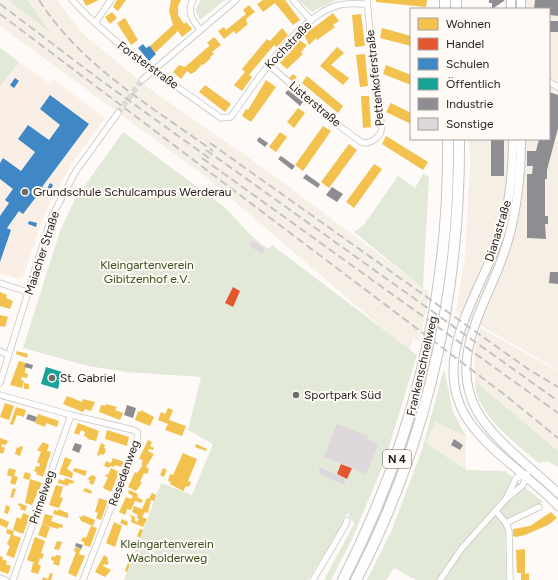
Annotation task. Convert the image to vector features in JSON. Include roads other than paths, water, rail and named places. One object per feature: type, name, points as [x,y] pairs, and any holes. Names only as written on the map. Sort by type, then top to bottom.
[{"type":"highway","name":"Frankenschnellweg","points":[[343,580],[372,522],[394,466],[411,414],[428,350],[442,263],[447,194],[448,140]]},
{"type":"highway","name":"Frankenschnellweg","points":[[356,580],[379,534],[401,480],[423,414],[438,356],[449,296],[455,246],[459,192],[459,140]]},
{"type":"main road","name":"Dianastraße","points":[[513,140],[511,180],[503,222],[490,261],[464,318],[458,340],[454,373],[460,404],[470,422],[483,438],[512,465],[526,475],[558,506]]},
{"type":"main road","name":"Dianastraße","points":[[520,140],[520,177],[515,212],[504,255],[476,322],[469,345],[466,368],[469,389],[474,406],[487,426],[558,493]]},
{"type":"street","name":"Forsterstraße","points":[[72,0],[95,23],[153,69],[221,118],[230,118]]},
{"type":"street","points":[[95,23],[111,0]]},
{"type":"street","points":[[194,0],[190,11],[192,18],[200,30]]},
{"type":"street","points":[[142,80],[153,69],[236,0]]},
{"type":"street","points":[[293,0],[311,20]]},
{"type":"street","name":"Kochstraße","points":[[230,118],[269,65],[293,37],[311,20],[339,5],[367,2]]},
{"type":"street","name":"Pettenkoferstraße","points":[[362,142],[367,143],[374,140],[380,134],[382,127],[376,94],[367,2]]},
{"type":"street","name":"Listerstraße","points":[[269,65],[338,125],[362,142]]},
{"type":"street","name":"Maiacher Straße","points":[[0,383],[48,225],[76,171],[118,113]]},
{"type":"street","points":[[0,283],[28,292]]},
{"type":"street","points":[[0,351],[8,355]]},
{"type":"street","name":"Resedenweg","points":[[0,395],[137,432],[138,437],[83,580]]},
{"type":"street","name":"Primelweg","points":[[13,580],[70,415]]},
{"type":"street","points":[[440,580],[462,548],[506,499],[523,485],[526,475],[532,468]]},
{"type":"street","points":[[506,499],[516,478],[526,475]]},
{"type":"street","points":[[506,523],[539,508]]},
{"type":"street","points":[[496,511],[506,523],[509,531],[510,580]]},
{"type":"street","points":[[313,580],[347,520]]},
{"type":"street","points":[[0,578],[6,580]]},
{"type":"tunnel","points":[[118,113],[142,80]]},
{"type":"railway","points":[[39,0],[56,24],[96,65],[142,101],[213,151]]},
{"type":"railway","points":[[0,4],[103,82],[209,158]]},
{"type":"railway","points":[[0,14],[505,395],[558,438]]},
{"type":"railway","points":[[210,143],[528,369],[558,387]]},
{"type":"railway","points":[[206,150],[558,401]]},
{"type":"railway","points":[[202,158],[558,413]]},
{"type":"place","name":"Grundschule Schulcampus Werderau","points":[[25,192]]},
{"type":"place","name":"St. Gabriel","points":[[52,378]]},
{"type":"place","name":"Sportpark Süd","points":[[296,395]]},
{"type":"park label","name":"Kleingartenverein Gibitzenhof e.V.","points":[[147,272]]},
{"type":"park label","name":"Kleingartenverein Wacholderweg","points":[[167,551]]}]
